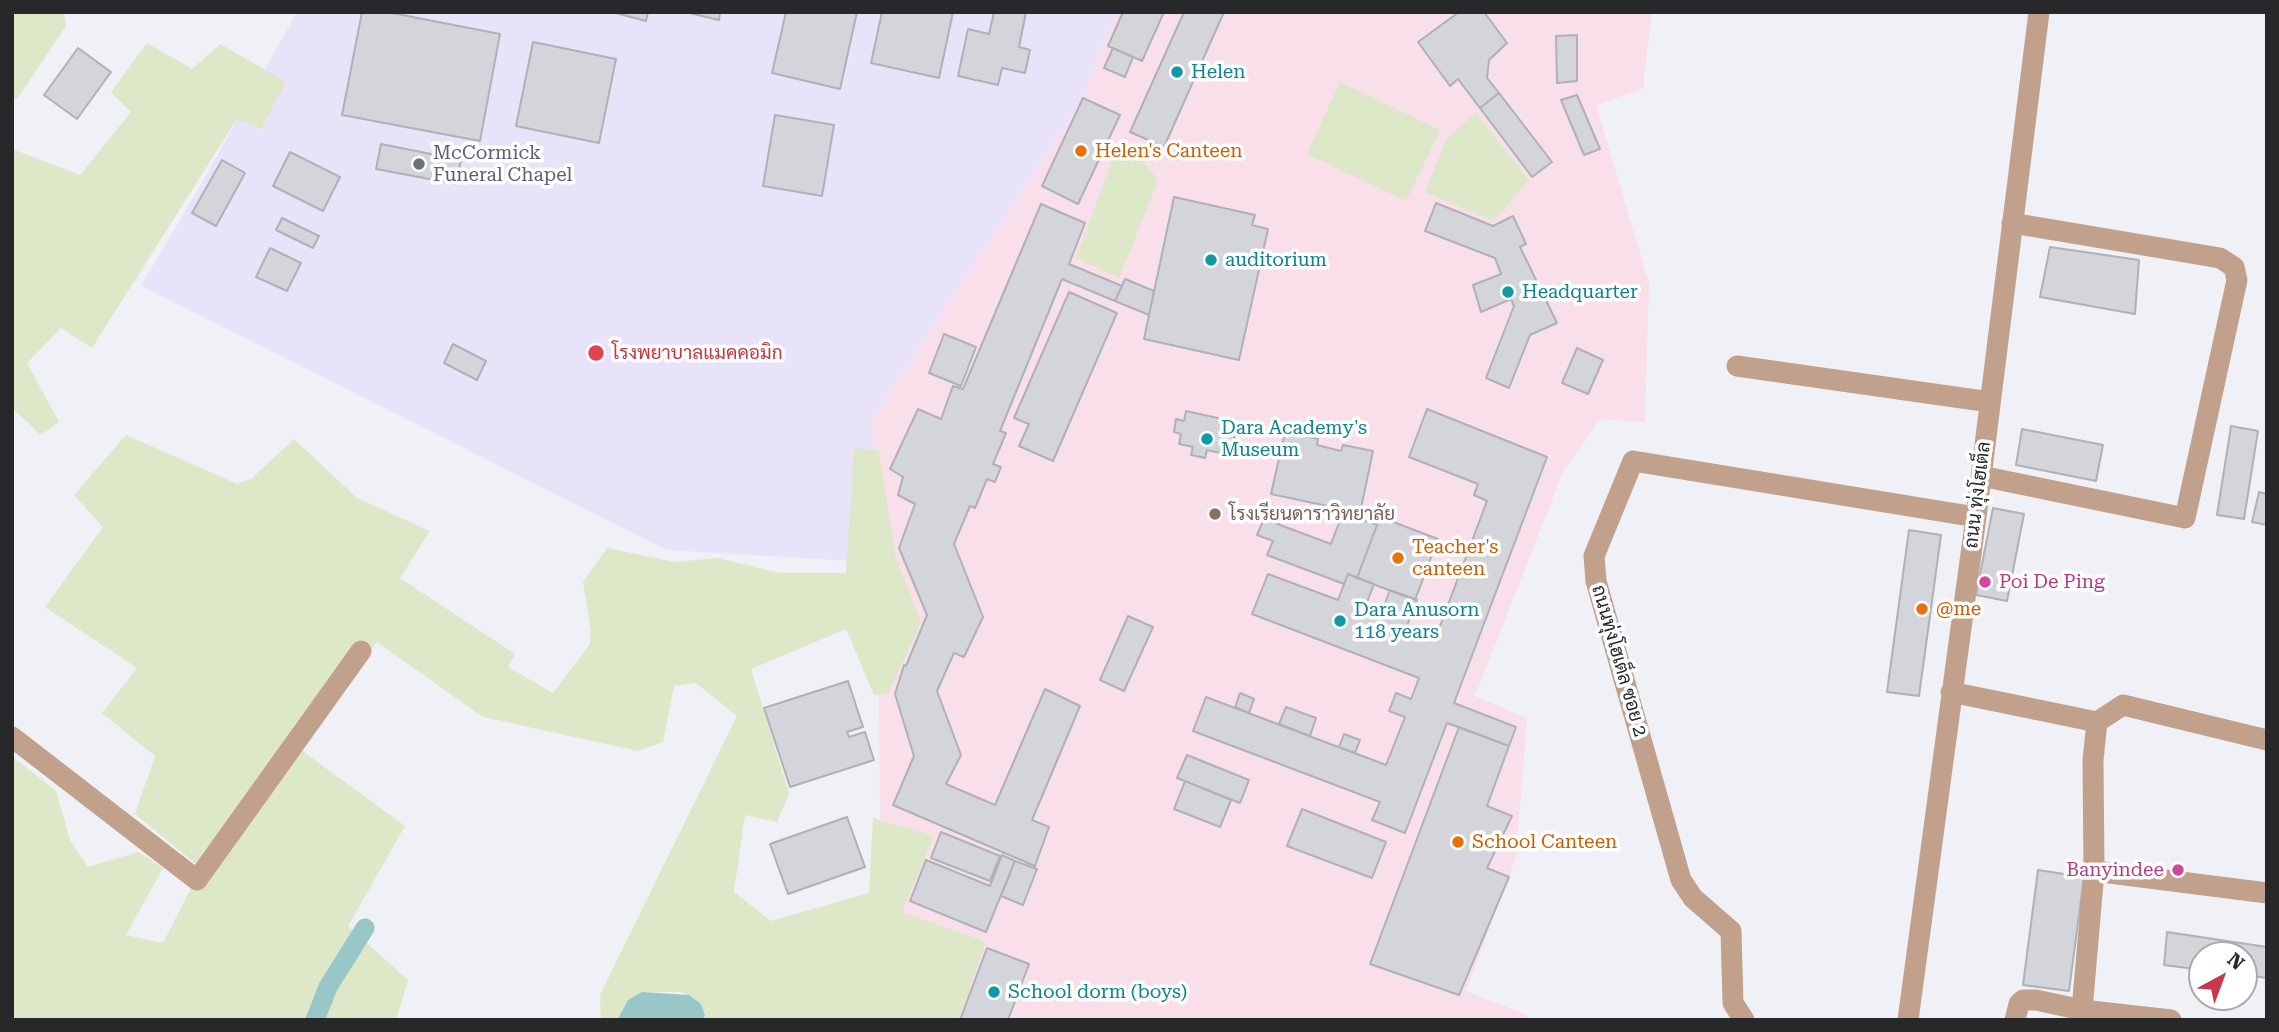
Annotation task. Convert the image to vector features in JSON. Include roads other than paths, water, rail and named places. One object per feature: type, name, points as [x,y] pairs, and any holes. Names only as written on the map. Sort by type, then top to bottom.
[{"type":"street","name":"ถนน ทุ่งโฮเต็ล","points":[[1908,1020],[1976,517],[2039,12]]},
{"type":"street","points":[[1981,476],[2185,518],[2237,280],[2234,267],[2220,258],[2012,223]]},
{"type":"street","points":[[1737,366],[1990,402]]},
{"type":"street","name":"ถนนทุ่งโฮเต็ล ซอย 2","points":[[1744,1020],[1733,1003],[1731,931],[1693,898],[1681,880],[1596,581],[1594,556],[1633,461],[1976,517]]},
{"type":"street","points":[[12,737],[197,880],[361,651]]},
{"type":"street","points":[[1951,692],[2097,722],[2123,705],[2267,740]]},
{"type":"street","points":[[2082,1010],[2094,871],[2093,760],[2097,722]]},
{"type":"street","points":[[2094,871],[2267,892]]},
{"type":"street","points":[[2015,1020],[2018,1004],[2023,1000],[2171,1020]]},
{"type":"water","points":[[642,992],[689,995],[701,1004],[705,1016],[702,1020],[617,1020],[628,1000]]},
{"type":"waterway","points":[[315,1020],[328,987],[365,928]]},
{"type":"place","name":"Helen","points":[[1177,72]]},
{"type":"place","name":"Helen's Canteen","points":[[1081,151]]},
{"type":"place","name":"McCormick Funeral Chapel","points":[[419,164]]},
{"type":"place","name":"auditorium","points":[[1211,260]]},
{"type":"place","name":"Headquarter","points":[[1508,292]]},
{"type":"place","name":"โรงพยาบาลแมคคอมิก","points":[[596,353]]},
{"type":"place","name":"Dara Academy's Museum","points":[[1207,439]]},
{"type":"place","name":"โรงเรียนดาราวิทยาลัย","points":[[1215,514]]},
{"type":"place","name":"Teacher's canteen","points":[[1398,558]]},
{"type":"place","name":"Poi De Ping","points":[[1985,582]]},
{"type":"place","name":"@me","points":[[1922,609]]},
{"type":"place","name":"Dara Anusorn 118 years","points":[[1340,621]]},
{"type":"place","name":"School Canteen","points":[[1458,842]]},
{"type":"place","name":"Banyindee","points":[[2178,870]]},
{"type":"place","name":"School dorm (boys)","points":[[994,992]]}]
